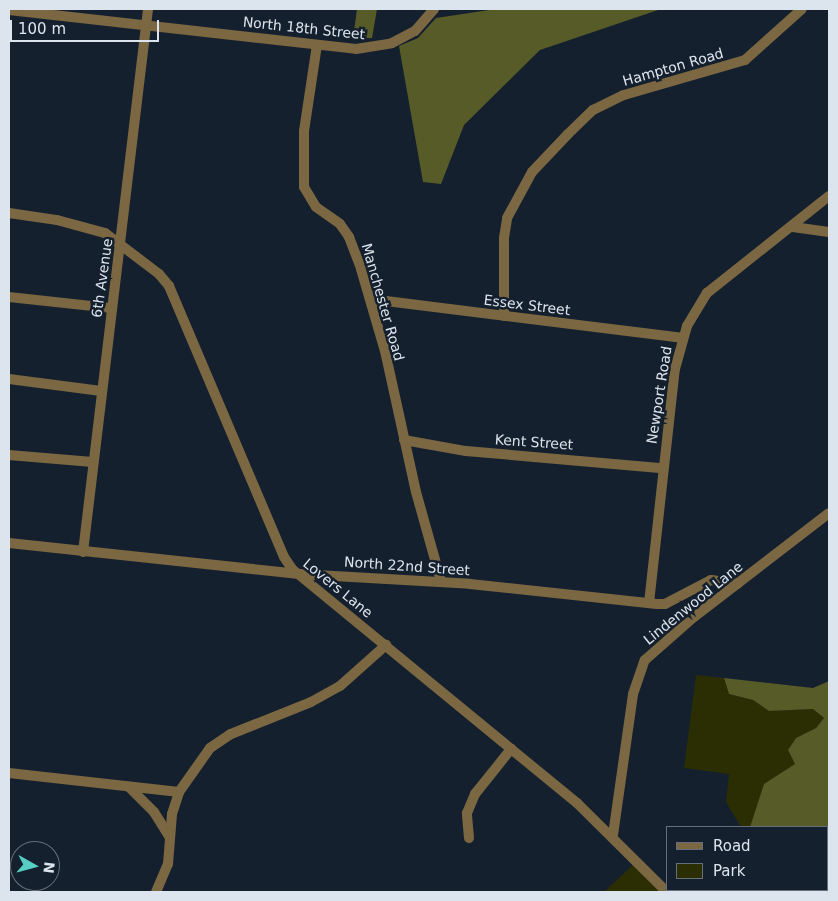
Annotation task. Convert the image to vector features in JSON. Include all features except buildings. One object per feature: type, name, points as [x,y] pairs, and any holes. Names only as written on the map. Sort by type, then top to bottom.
[{"type":"street","name":"6th Avenue","points":[[84,552],[101,391],[121,242],[148,9]]},
{"type":"street","name":"North 18th Street","points":[[9,10],[78,13],[145,25],[356,49],[392,43],[415,31],[434,9]]},
{"type":"street","name":"Hampton Road","points":[[504,316],[504,238],[507,218],[532,172],[568,134],[592,110],[632,91],[745,60],[802,9]]},
{"type":"street","name":"Manchester Road","points":[[318,44],[304,131],[304,187],[310,201],[340,224],[349,237],[385,351],[404,440],[440,582]]},
{"type":"street","name":"Newport Road","points":[[648,603],[662,468],[682,338],[707,293],[793,227],[829,196]]},
{"type":"street","name":"Lovers Lane","points":[[9,212],[57,220],[105,233],[121,242],[169,286],[284,558],[299,574],[613,835],[666,891]]},
{"type":"street","points":[[793,227],[829,232]]},
{"type":"street","points":[[9,297],[111,308]]},
{"type":"street","name":"Essex Street","points":[[370,299],[682,338]]},
{"type":"street","points":[[9,379],[101,391]]},
{"type":"street","name":"Kent Street","points":[[404,440],[466,451],[662,468]]},
{"type":"street","points":[[9,455],[93,462]]},
{"type":"street","name":"Lindenwood Lane","points":[[613,835],[633,694],[639,670],[658,648],[829,513]]},
{"type":"street","points":[[815,525],[829,526]]},
{"type":"street","name":"North 22nd Street","points":[[9,543],[299,574],[440,582],[665,604],[711,580],[738,584]]},
{"type":"street","points":[[156,892],[168,864],[169,836],[179,792],[210,748],[231,734],[311,702],[340,686],[386,645]]},
{"type":"street","points":[[469,838],[467,813],[475,794],[511,749]]},
{"type":"street","points":[[9,773],[179,792]]},
{"type":"street","points":[[128,787],[154,812],[169,836]]},
{"type":"green space","points":[[357,9],[377,9],[372,38],[353,39]]},
{"type":"green space","points":[[496,9],[661,9],[540,50],[464,125],[441,184],[423,182],[399,46],[418,38],[436,18]]},
{"type":"green space","points":[[696,675],[724,678],[729,694],[753,700],[769,711],[813,709],[824,718],[816,728],[796,738],[788,750],[795,764],[765,784],[750,826],[740,826],[726,802],[729,774],[684,768]]},
{"type":"green space","points":[[724,678],[813,688],[829,681],[829,855],[828,826],[750,826],[764,784],[795,764],[788,750],[796,738],[816,728],[824,718],[813,709],[769,711],[753,700],[729,694]]},
{"type":"green space","points":[[635,863],[663,892],[604,892]]}]
